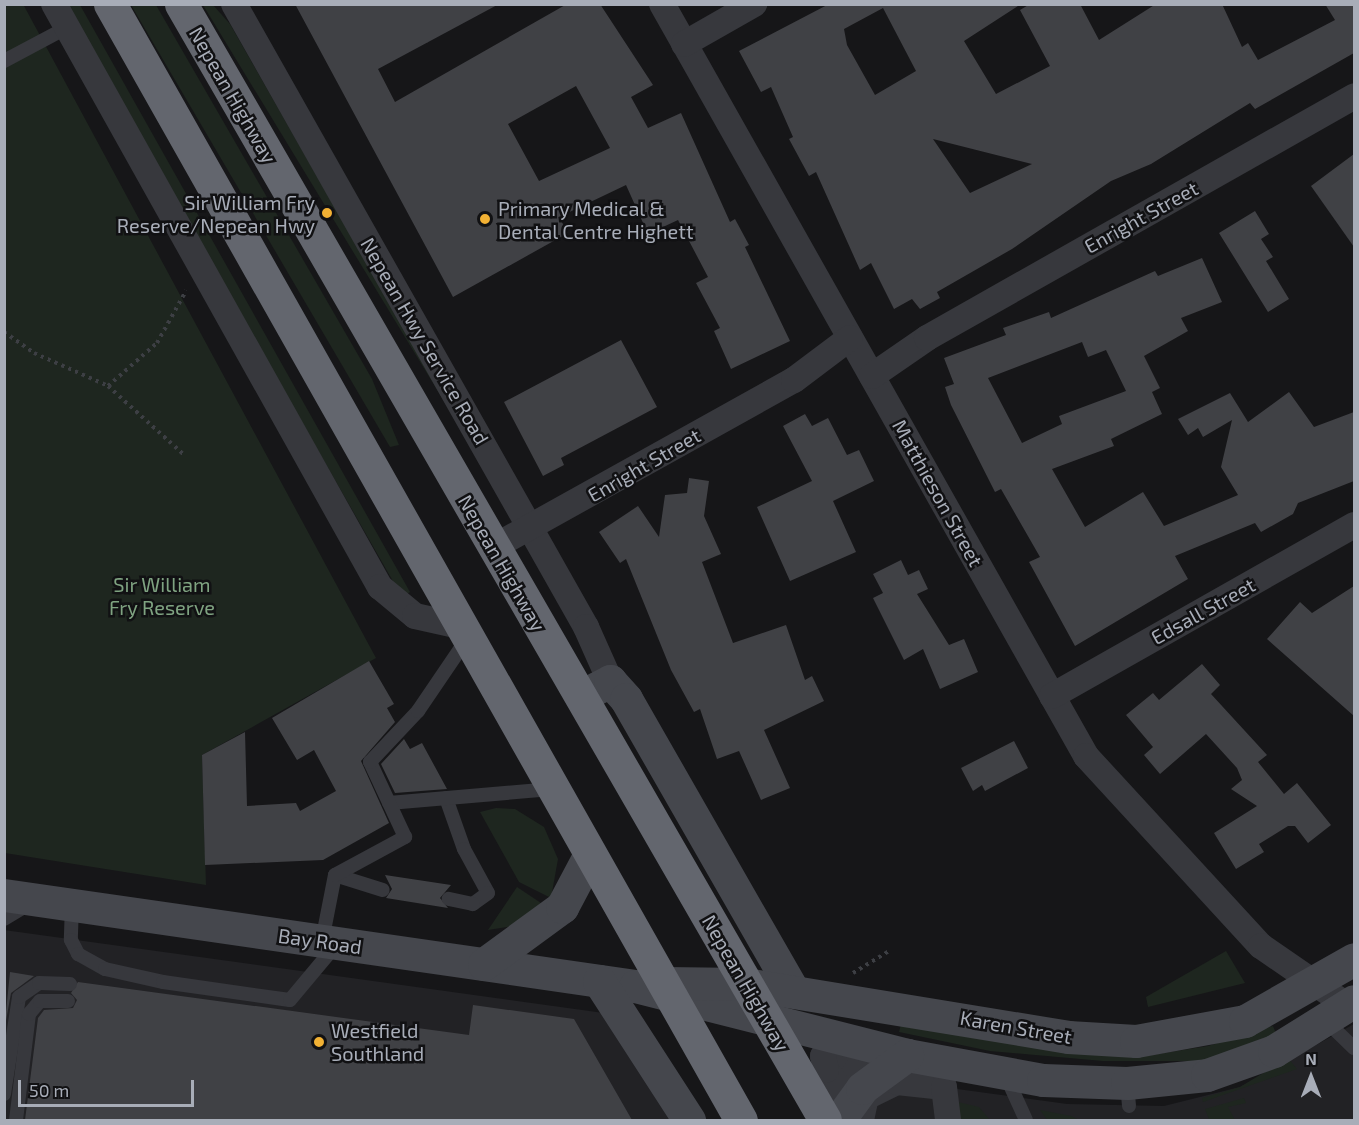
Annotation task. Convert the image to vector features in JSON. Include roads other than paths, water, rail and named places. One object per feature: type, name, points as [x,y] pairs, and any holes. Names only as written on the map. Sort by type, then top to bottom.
[{"type":"highway","points":[[110,4],[589,856],[656,989],[741,1120]]},
{"type":"highway","name":"Nepean Highway","points":[[181,4],[492,548],[581,696],[825,1120]]},
{"type":"street","points":[[54,4],[386,596],[415,616],[463,633]]},
{"type":"street","name":"Nepean Hwy Service Road","points":[[234,4],[531,529],[610,681]]},
{"type":"street","name":"Matthieson Street","points":[[662,4],[1052,696],[1102,778],[1261,946],[1267,965],[1306,991],[1346,1010]]},
{"type":"street","points":[[684,44],[754,4]]},
{"type":"street","name":"Enright Street","points":[[492,548],[531,529],[794,380],[927,338],[1354,96]]},
{"type":"street","name":"Edsall Street","points":[[1052,696],[1354,525]]},
{"type":"street","points":[[581,696],[610,681],[678,784],[793,991]]},
{"type":"street","points":[[484,964],[562,907],[589,856]]},
{"type":"street","name":"Bay Road","points":[[20,897],[656,989],[767,1022]]},
{"type":"street","name":"Karen Street","points":[[656,989],[745,984],[1118,1041],[1219,1029],[1306,991],[1354,958]]},
{"type":"street","points":[[598,981],[689,1120]]},
{"type":"street","points":[[767,1022],[907,1055],[1006,1075],[1128,1095],[1228,1069],[1346,1010]]},
{"type":"street","points":[[839,1120],[862,1088],[907,1055]]},
{"type":"street","points":[[861,1120],[866,1097],[897,1082],[944,1087],[948,1120]]},
{"type":"lane","points":[[4,61],[66,28]]},
{"type":"lane","points":[[335,875],[405,837],[370,762],[418,711],[463,633]]},
{"type":"lane","points":[[389,803],[551,789]]},
{"type":"lane","points":[[446,798],[464,849],[489,893],[473,904],[449,899]]},
{"type":"lane","points":[[335,875],[383,890]]},
{"type":"lane","points":[[72,905],[71,940],[78,954],[105,969],[163,982],[290,1000],[330,942],[335,875]]},
{"type":"lane","points":[[4,919],[20,897]]},
{"type":"lane","points":[[4,1094],[19,997],[39,982],[70,984]]},
{"type":"lane","points":[[16,1120],[29,1014],[40,1001],[68,1001]]},
{"type":"lane","points":[[1346,1010],[1354,1048]]},
{"type":"lane","points":[[1006,1075],[1026,1120]]},
{"type":"place","name":"Sir William Fry Reserve/Nepean Hwy","points":[[327,213]]},
{"type":"place","name":"Primary Medical & Dental Centre Highett","points":[[485,219]]},
{"type":"place","name":"Westfield Southland","points":[[319,1042]]},
{"type":"park label","name":"Sir William Fry Reserve","points":[[162,596]]}]
